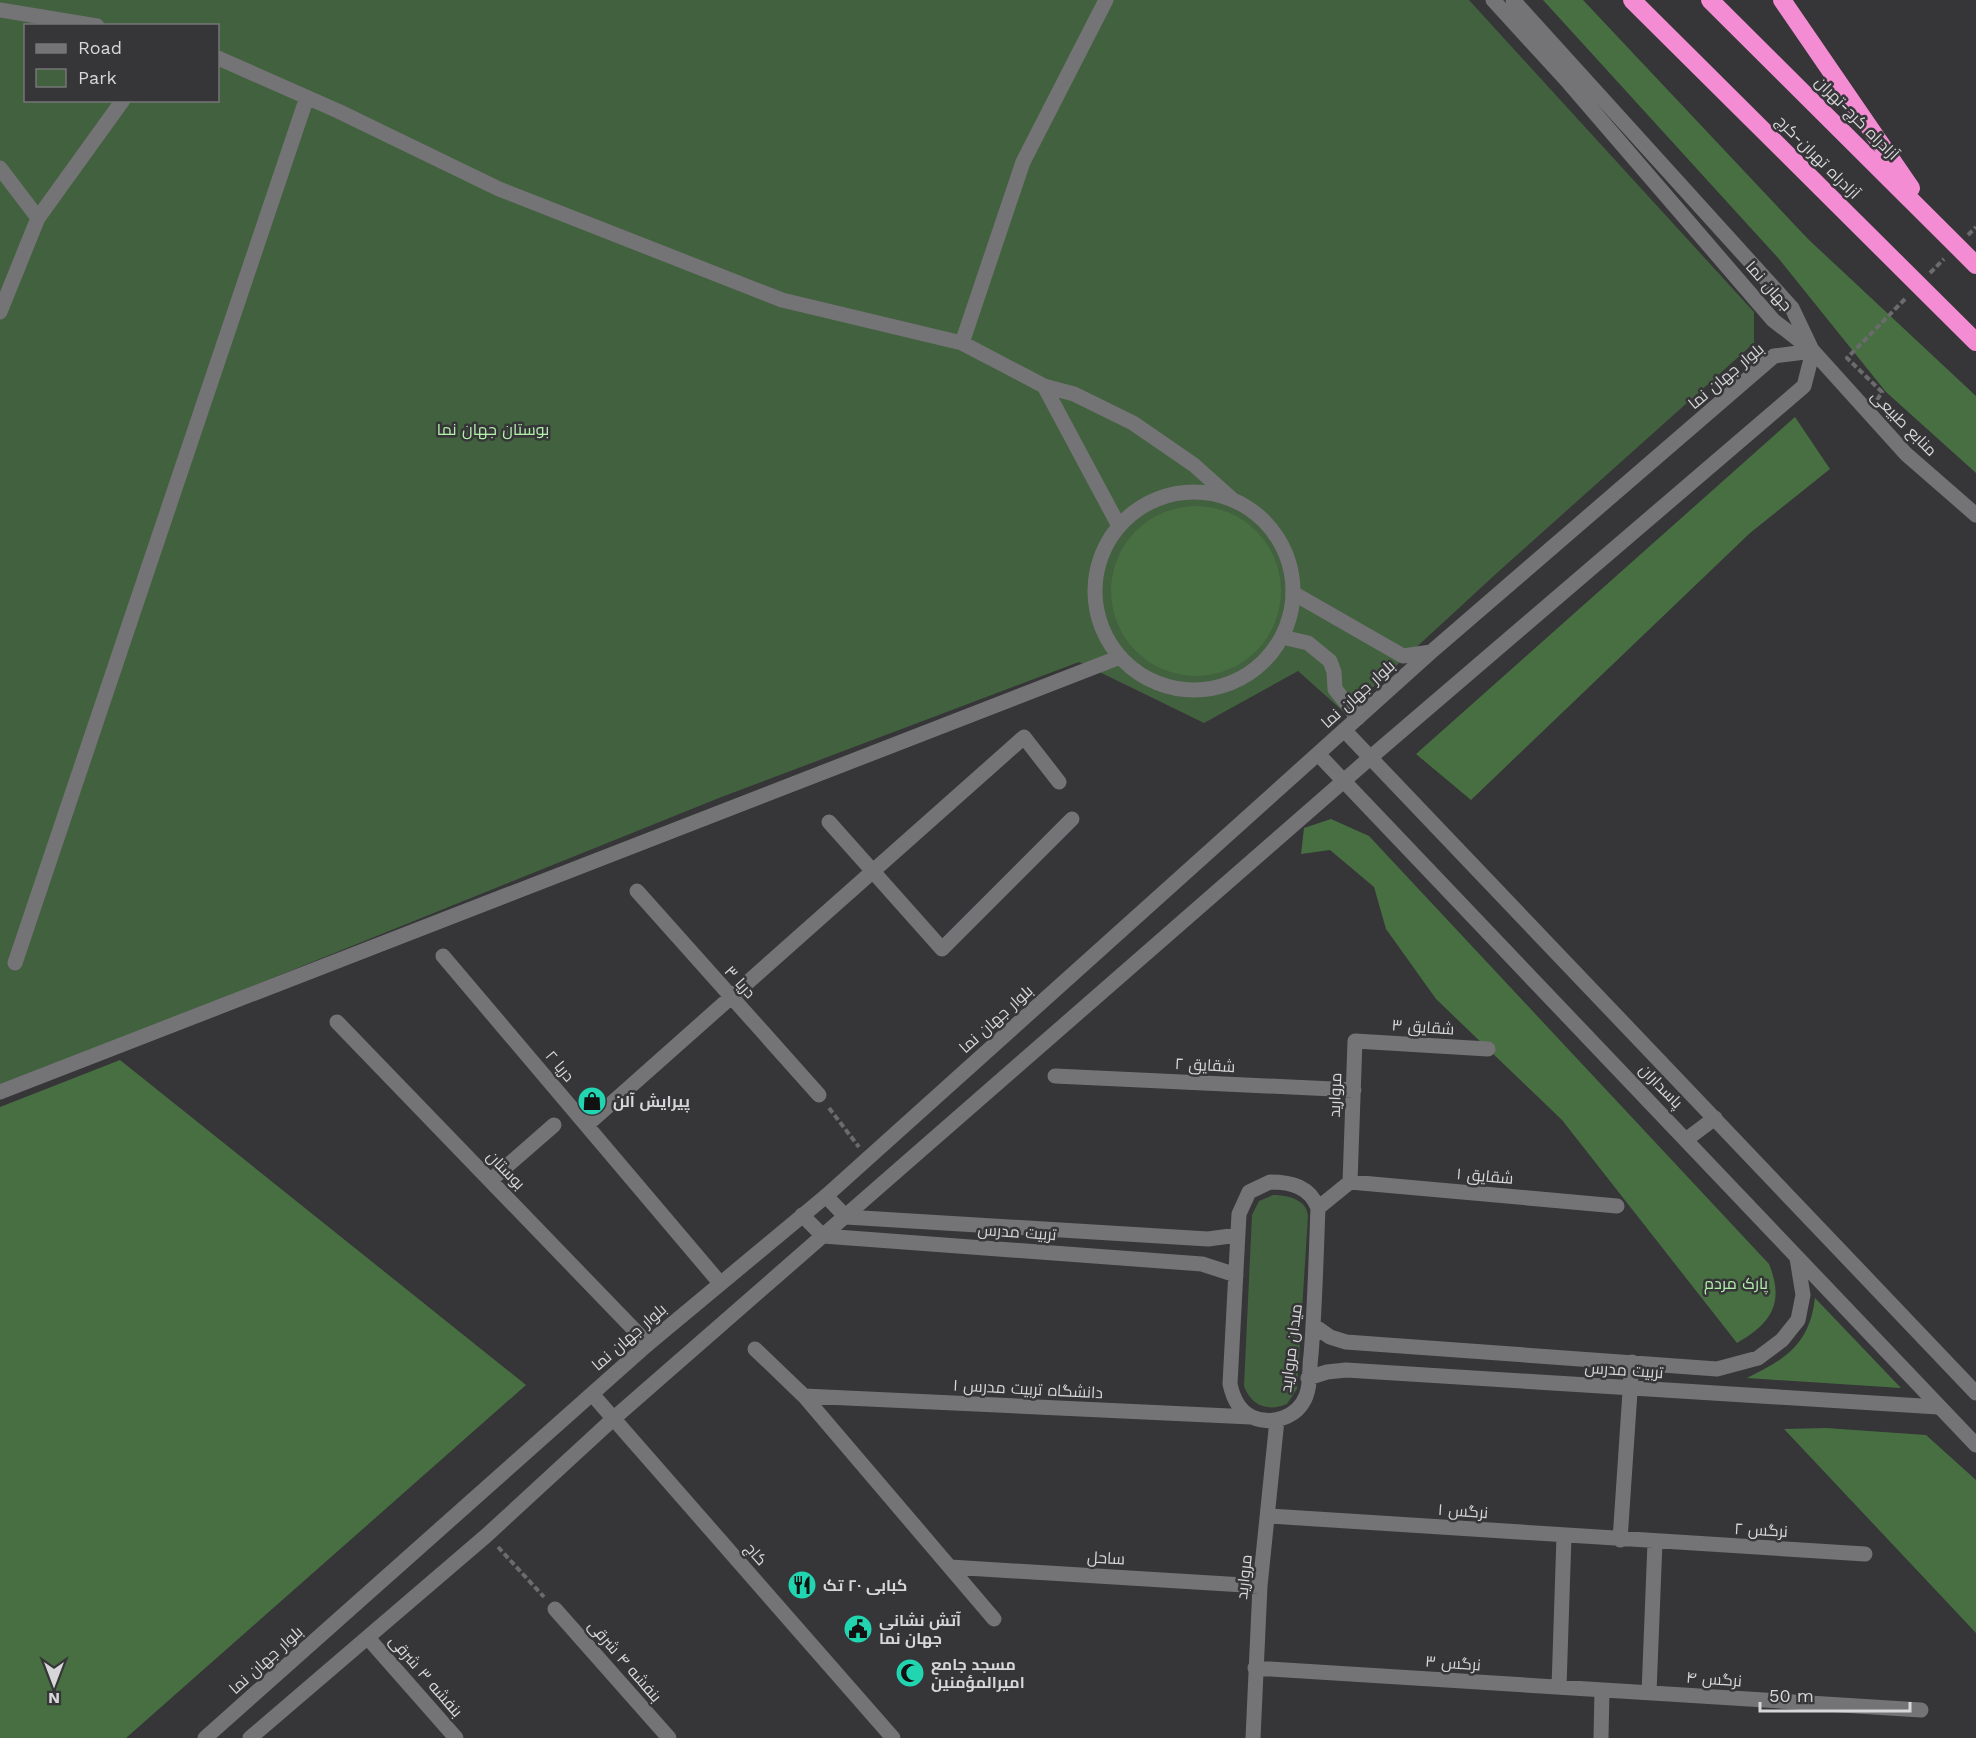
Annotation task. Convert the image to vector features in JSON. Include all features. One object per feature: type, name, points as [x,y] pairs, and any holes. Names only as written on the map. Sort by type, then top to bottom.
[{"type":"highway","name":"آزادراه تهران-کرج","points":[[1632,0],[1976,342]]},
{"type":"highway","name":"آزادراه کرج-تهران","points":[[1710,0],[1976,265]]},
{"type":"highway","points":[[1782,0],[1936,224]]},
{"type":"street","points":[[962,343],[1023,162],[1106,0]]},
{"type":"street","name":"جهان نما","points":[[1493,0],[1576,92],[1773,320],[1813,351]]},
{"type":"street","name":"جهان نما","points":[[1513,0],[1792,308],[1813,351]]},
{"type":"street","points":[[0,10],[84,24]]},
{"type":"street","points":[[219,58],[307,97],[499,189],[782,300],[962,343],[1044,386],[1074,394],[1133,423],[1194,465],[1233,500],[1258,515],[1277,537],[1290,564],[1293,593],[1290,616],[1282,637],[1266,659],[1245,676],[1220,687],[1193,690],[1166,686],[1141,675],[1120,657],[1104,633],[1095,606],[1095,578],[1103,550],[1119,526],[1143,506],[1172,495],[1203,493],[1233,500]]},
{"type":"street","points":[[15,963],[307,97]]},
{"type":"street","points":[[0,312],[38,218],[122,102]]},
{"type":"street","points":[[0,168],[38,218]]},
{"type":"street","points":[[250,1738],[487,1535],[613,1419],[1371,757],[1804,386],[1813,351]]},
{"type":"street","name":"منابع طبیعی","points":[[1813,351],[1906,454],[1976,515]]},
{"type":"street","name":"بلوار جهان نما","points":[[205,1738],[648,1344],[826,1196],[1431,652],[1774,356],[1813,351]]},
{"type":"street","points":[[1044,386],[1119,526]]},
{"type":"street","points":[[1293,593],[1402,656],[1431,652]]},
{"type":"street","points":[[1282,637],[1308,644],[1330,661],[1334,672],[1335,689],[1358,718]]},
{"type":"street","points":[[0,1092],[1120,657]]},
{"type":"street","name":"پاسداران","points":[[1344,730],[1976,1393]]},
{"type":"street","points":[[587,1125],[1024,737],[1059,782]]},
{"type":"street","name":"پاسداران","points":[[1318,754],[1976,1445]]},
{"type":"street","points":[[829,822],[942,949],[1072,819]]},
{"type":"street","name":"دریا ۳","points":[[637,891],[730,998],[819,1095]]},
{"type":"street","name":"دریا ۲","points":[[443,956],[720,1282]]},
{"type":"street","name":"بوستان","points":[[337,1022],[648,1344]]},
{"type":"street","name":"شقایق ۳","points":[[1355,1041],[1488,1049]]},
{"type":"street","name":"مروارید","points":[[1350,1182],[1355,1041]]},
{"type":"street","name":"شقایق ۲","points":[[1055,1076],[1354,1090]]},
{"type":"street","points":[[1687,1139],[1715,1118]]},
{"type":"street","points":[[491,1180],[554,1125]]},
{"type":"street","points":[[1277,1420],[1264,1421],[1251,1417],[1240,1409],[1233,1397],[1230,1384],[1238,1235],[1242,1202],[1249,1192],[1259,1185],[1270,1182],[1293,1185],[1314,1197],[1318,1208],[1350,1182]]},
{"type":"street","name":"شقایق ۱","points":[[1350,1182],[1617,1206]]},
{"type":"street","points":[[826,1196],[846,1217]]},
{"type":"street","name":"میدان مروارید","points":[[1277,1420],[1290,1415],[1300,1407],[1307,1395],[1313,1325],[1318,1208]]},
{"type":"street","points":[[802,1215],[823,1236]]},
{"type":"street","name":"تربیت مدرس","points":[[846,1217],[1208,1239],[1238,1235]]},
{"type":"street","name":"تربیت مدرس","points":[[823,1236],[1202,1264],[1236,1275]]},
{"type":"street","name":"تربیت مدرس","points":[[1313,1325],[1330,1337],[1346,1342],[1717,1369],[1758,1358],[1782,1340],[1798,1320],[1803,1295],[1797,1258]]},
{"type":"street","points":[[755,1349],[804,1396],[994,1619]]},
{"type":"street","points":[[1620,1540],[1632,1362]]},
{"type":"street","name":"تربیت مدرس","points":[[1308,1378],[1327,1372],[1346,1370],[1938,1407]]},
{"type":"street","name":"کاج","points":[[592,1394],[893,1738]]},
{"type":"street","name":"۱ دانشگاه تربیت مدرس","points":[[804,1396],[1251,1417]]},
{"type":"street","name":"مروارید","points":[[1253,1738],[1260,1586],[1269,1516],[1277,1420]]},
{"type":"street","name":"نرگس ۱","points":[[1269,1516],[1655,1542]]},
{"type":"street","points":[[1559,1688],[1564,1536]]},
{"type":"street","points":[[1649,1693],[1655,1542]]},
{"type":"street","name":"نرگس ۲","points":[[1655,1542],[1865,1554]]},
{"type":"street","name":"ساحل","points":[[950,1567],[1260,1586]]},
{"type":"street","name":"بنفشه ۴ شرقی","points":[[555,1608],[669,1738]]},
{"type":"street","name":"بنفشه ۳ شرقی","points":[[368,1638],[456,1738]]},
{"type":"street","name":"نرگس ۳","points":[[1256,1668],[1649,1693]]},
{"type":"street","points":[[1601,1738],[1602,1690]]},
{"type":"street","name":"نرگس ۴","points":[[1649,1693],[1921,1710]]},
{"type":"path","points":[[1847,358],[1882,392]]},
{"type":"path","points":[[819,1095],[867,1159]]},
{"type":"path","points":[[487,1535],[555,1608]]},
{"type":"green space","name":"بوستان جهان نما","points":[[0,0],[1469,0],[1754,312],[1754,343],[1498,572],[1345,713],[1298,671],[1204,723],[1079,662],[719,798],[0,1088]]},
{"type":"green space","points":[[1543,0],[1583,0],[1808,239],[1976,396],[1976,473],[1886,392],[1779,259]]},
{"type":"green space","points":[[1795,417],[1830,469],[1750,533],[1471,800],[1416,754]]},
{"type":"green space","points":[[1196,506],[1213,507],[1229,512],[1256,531],[1275,558],[1280,574],[1280,608],[1275,624],[1256,651],[1229,670],[1213,675],[1196,676],[1179,675],[1163,670],[1136,651],[1117,624],[1112,608],[1111,591],[1112,574],[1117,558],[1136,531],[1163,512],[1179,507]]},
{"type":"green space","name":"پارک مردم","points":[[1331,819],[1369,836],[1769,1264],[1776,1290],[1775,1301],[1772,1311],[1759,1328],[1737,1343],[1562,1120],[1436,999],[1386,929],[1374,887],[1330,850],[1301,854],[1304,828]]},
{"type":"green space","points":[[120,1060],[526,1385],[126,1738],[0,1738],[0,1107]]},
{"type":"green space","points":[[1273,1195],[1290,1197],[1300,1202],[1307,1210],[1308,1216],[1297,1389],[1287,1404],[1267,1407],[1256,1403],[1244,1386],[1252,1215],[1259,1201]]},
{"type":"green space","points":[[1815,1297],[1901,1388],[1747,1378],[1773,1364],[1794,1348],[1808,1327]]},
{"type":"green space","points":[[1826,1428],[1926,1435],[1976,1480],[1976,1633],[1784,1429]]},
{"type":"place","name":"پیرایش آلن","points":[[592,1101]]},
{"type":"place","name":"کبابی ۲۰ تک","points":[[802,1585]]},
{"type":"place","name":"آتش نشانی جهان نما","points":[[858,1629]]},
{"type":"place","name":"مسجد جامع امیرالمؤمنین","points":[[910,1673]]}]
